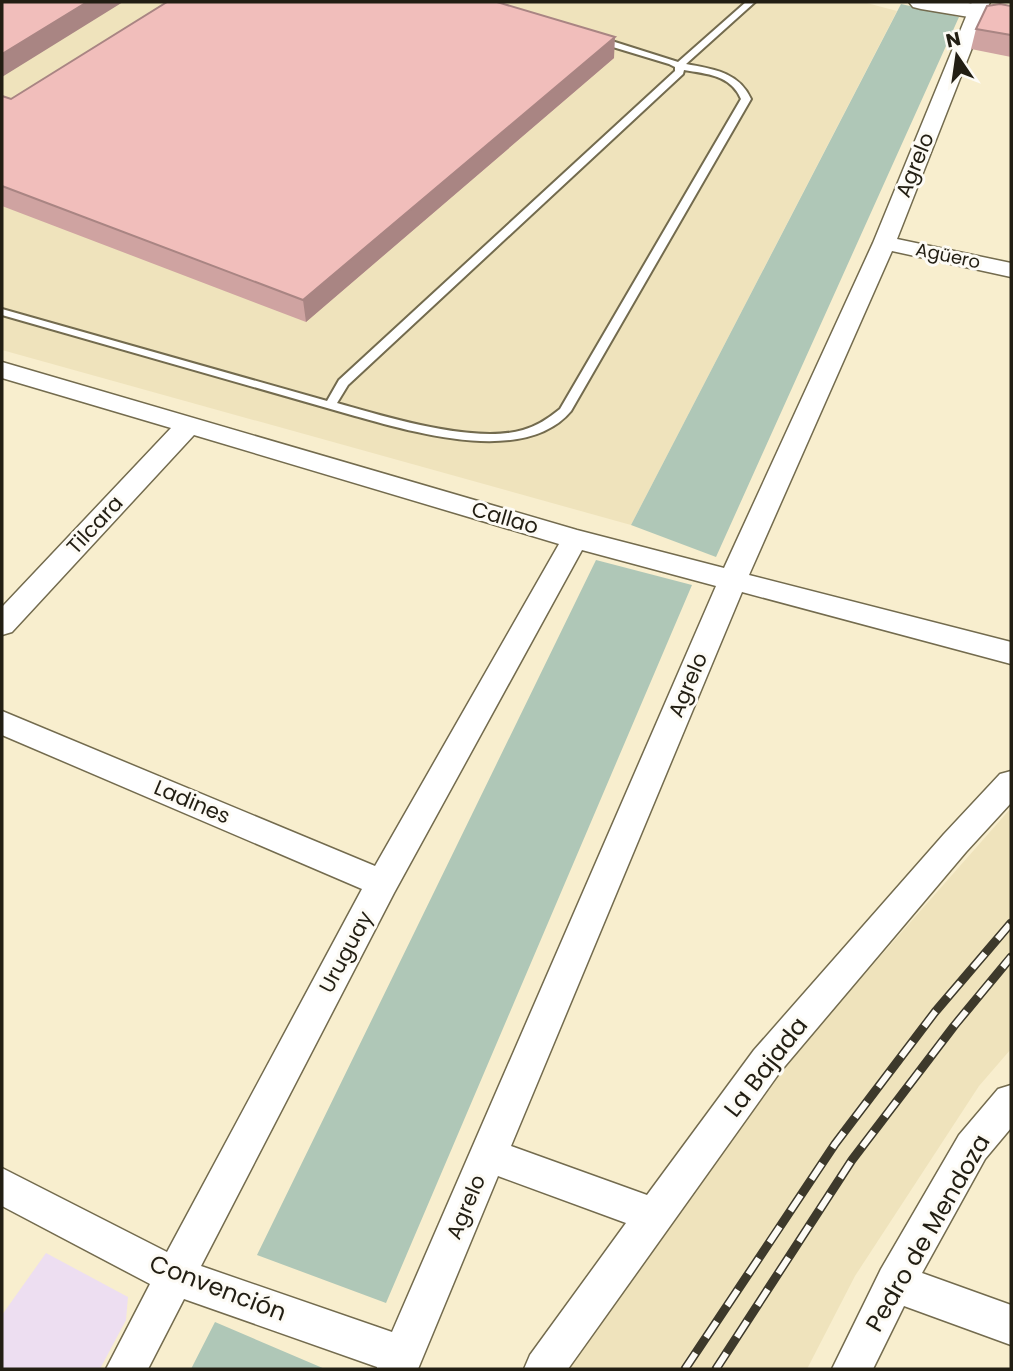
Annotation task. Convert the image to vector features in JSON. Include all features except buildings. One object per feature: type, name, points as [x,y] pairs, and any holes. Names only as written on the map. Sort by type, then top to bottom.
[{"type":"street","points":[[921,2],[979,6],[1011,17]]},
{"type":"street","name":"Agrelo","points":[[400,1362],[733,580],[884,243],[979,6]]},
{"type":"street","name":"Agüero","points":[[884,243],[1011,270]]},
{"type":"street","name":"Callao","points":[[2,370],[575,539],[1011,653]]},
{"type":"street","name":"Tilcara","points":[[2,625],[189,425]]},
{"type":"street","name":"Uruguay","points":[[126,1369],[382,883],[575,539]]},
{"type":"street","name":"Ladines","points":[[2,722],[382,883]]},
{"type":"street","name":"La Bajada","points":[[544,1369],[767,1061],[955,843],[1011,783]]},
{"type":"street","name":"Pedro de Mendoza","points":[[852,1369],[895,1283],[972,1147],[1011,1101]]},
{"type":"street","points":[[488,1155],[653,1215]]},
{"type":"street","name":"Convención","points":[[2,1186],[176,1277],[400,1362]]},
{"type":"street","points":[[895,1283],[1011,1325]]},
{"type":"lane","points":[[679,66],[751,2]]},
{"type":"lane","points":[[2,312],[330,405],[446,433],[500,437],[525,433],[551,424],[565,411],[746,99],[743,89],[731,78],[679,66],[584,36]]},
{"type":"lane","points":[[330,405],[343,383],[680,72],[679,66]]},
{"type":"shaded area","points":[[2,2],[863,2],[897,11],[631,525],[2,350]]},
{"type":"shaded area","points":[[1011,808],[1011,1049],[979,1086],[855,1276],[807,1369],[563,1369],[796,1052]]},
{"type":"shaded area","points":[[46,1253],[128,1297],[126,1320],[100,1369],[2,1369],[2,1315]]},
{"type":"green space","points":[[901,4],[959,17],[716,557],[631,525]]},
{"type":"green space","points":[[596,560],[692,585],[386,1303],[257,1255]]},
{"type":"green space","points":[[215,1322],[325,1369],[191,1369]]},
{"type":"railway","points":[[685,1369],[835,1144],[935,1012],[1011,923]]},
{"type":"railway","points":[[716,1369],[852,1160],[954,1026],[1011,957]]}]
